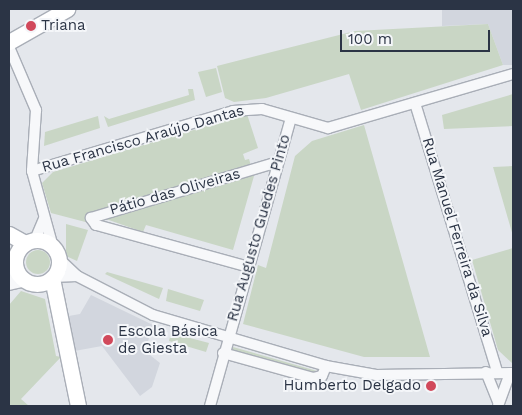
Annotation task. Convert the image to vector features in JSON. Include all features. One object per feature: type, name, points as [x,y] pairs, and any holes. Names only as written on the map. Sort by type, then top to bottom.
[{"type":"street","points":[[9,42],[61,10]]},
{"type":"street","points":[[9,47],[36,110],[32,171],[44,218],[56,253],[77,276],[153,315],[326,366],[376,374],[511,373],[498,404]]},
{"type":"street","name":"Rua Francisco Araújo Dantas","points":[[32,171],[233,111],[262,109],[328,128],[513,74]]},
{"type":"street","name":"Rua Manuel Ferreira da Silva","points":[[416,103],[497,372]]},
{"type":"street","name":"Rua Augusto Guedes Pinto","points":[[210,406],[223,353],[291,118]]},
{"type":"street","name":"Pátio das Oliveiras","points":[[249,267],[96,226],[91,218],[278,162]]},
{"type":"street","points":[[44,218],[19,244],[9,283],[77,276]]},
{"type":"street","points":[[19,244],[56,253]]},
{"type":"street","points":[[19,244],[27,281]]},
{"type":"street","points":[[56,253],[49,279],[55,297],[78,406]]},
{"type":"street","points":[[223,353],[313,378],[322,376],[326,366]]},
{"type":"street","points":[[486,372],[498,404]]},
{"type":"shaded area","points":[[442,9],[513,9],[513,65],[503,65],[488,24],[442,26]]},
{"type":"shaded area","name":"Escola Básica de Giesta","points":[[91,295],[153,325],[145,351],[160,363],[152,387],[140,396],[102,346],[69,352],[63,317],[80,314]]},
{"type":"green space","points":[[488,24],[503,65],[361,110],[349,74],[266,98],[234,102],[225,98],[217,66],[355,31]]},
{"type":"green space","points":[[216,68],[222,92],[206,97],[198,72]]},
{"type":"green space","points":[[188,89],[193,89],[195,100],[108,127],[104,116],[109,119],[189,95]]},
{"type":"green space","points":[[513,94],[513,126],[444,129],[442,115]]},
{"type":"green space","points":[[247,114],[258,148],[243,154],[245,160],[249,159],[254,176],[233,250],[146,225],[143,232],[106,219],[93,224],[51,213],[42,183],[53,172]]},
{"type":"green space","points":[[98,116],[100,128],[44,146],[45,132]]},
{"type":"green space","points":[[364,125],[430,357],[364,357],[243,324],[258,265],[266,268],[295,156],[312,141]]},
{"type":"green space","points":[[513,166],[512,181],[513,236],[493,167]]},
{"type":"green space","points":[[66,224],[88,230],[77,261],[66,256]]},
{"type":"green space","points":[[513,248],[513,364],[498,350],[472,260]]},
{"type":"green space","points":[[38,250],[43,251],[49,257],[49,267],[43,273],[38,274],[33,273],[27,267],[26,262],[27,257],[33,251]]},
{"type":"green space","points":[[107,272],[163,288],[159,299],[105,274]]},
{"type":"green space","points":[[168,289],[204,300],[200,311],[166,301]]},
{"type":"green space","points":[[21,291],[45,299],[56,356],[61,357],[21,399],[29,406],[9,406],[9,305]]},
{"type":"green space","points":[[171,333],[209,343],[206,352],[169,341]]},
{"type":"green space","points":[[233,347],[317,371],[316,374],[232,351]]},
{"type":"place","name":"Triana","points":[[31,26]]},
{"type":"place","name":"Escola Básica de Giesta","points":[[108,340]]},
{"type":"place","name":"Humberto Delgado","points":[[431,386]]}]
